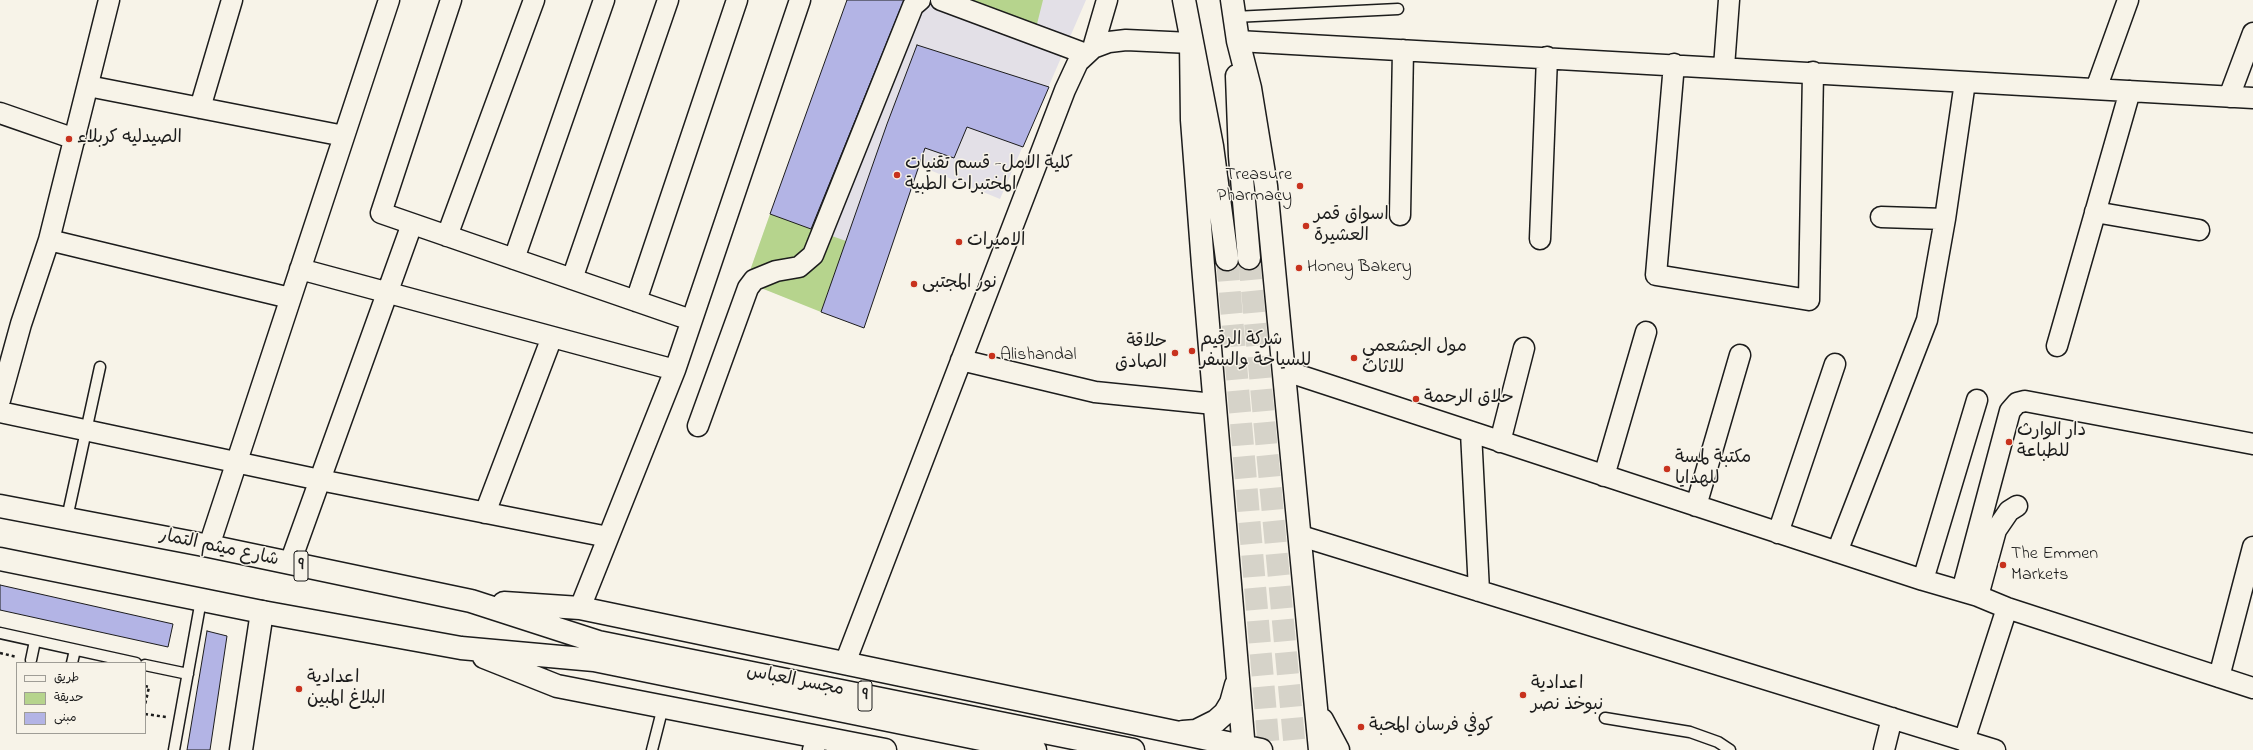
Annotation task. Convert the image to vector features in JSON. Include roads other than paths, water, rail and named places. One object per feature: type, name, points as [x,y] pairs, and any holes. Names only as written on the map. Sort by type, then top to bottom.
[{"type":"main road","points":[[1184,0],[1191,43],[1200,75],[1210,132],[1227,259]]},
{"type":"main road","points":[[1233,8],[1238,41],[1250,88],[1266,186],[1286,371],[1320,750]]},
{"type":"main road","points":[[1238,41],[1240,156],[1249,258]]},
{"type":"main road","points":[[471,601],[580,608],[1176,732],[1249,749],[1237,682],[1214,404],[1192,120],[1191,43]]},
{"type":"main road","name":"شارع ميثم التمار","points":[[0,506],[209,546],[471,601],[596,651]]},
{"type":"main road","name":"9","points":[[0,559],[262,612],[461,648],[596,651]]},
{"type":"main road","points":[[241,750],[262,612]]},
{"type":"main road","points":[[461,648],[557,686],[663,707],[816,744],[885,750]]},
{"type":"main road","name":"مجسر العباس","points":[[596,651],[1035,750]]},
{"type":"main road","name":"مجسر العباس","points":[[596,651],[1133,750]]},
{"type":"main road","points":[[1176,732],[1196,731],[1216,721],[1225,713],[1231,703],[1237,682]]},
{"type":"main road","points":[[1316,702],[1323,724],[1338,750]]},
{"type":"street","points":[[0,400],[4,367],[21,324],[49,240],[109,0]]},
{"type":"street","points":[[200,108],[232,0]]},
{"type":"street","points":[[209,546],[389,0]]},
{"type":"street","points":[[451,0],[381,213],[691,320]]},
{"type":"street","points":[[447,236],[534,0]]},
{"type":"street","points":[[514,259],[604,0]]},
{"type":"street","points":[[572,279],[668,0]]},
{"type":"street","points":[[636,301],[737,0]]},
{"type":"street","points":[[580,608],[674,370],[800,0]]},
{"type":"street","points":[[698,426],[748,288],[754,280],[776,271],[799,267],[813,255],[912,6],[920,0]]},
{"type":"street","points":[[941,0],[1089,51],[1118,41],[1191,43]]},
{"type":"street","points":[[845,663],[1065,90],[1078,62],[1089,51],[1107,0]]},
{"type":"street","points":[[1724,67],[1729,0]]},
{"type":"street","points":[[2096,89],[2128,0]]},
{"type":"street","points":[[2229,97],[2253,33]]},
{"type":"street","points":[[1238,41],[1674,64],[2253,98]]},
{"type":"street","points":[[1400,215],[1403,50]]},
{"type":"street","points":[[1540,238],[1547,57]]},
{"type":"street","points":[[1674,64],[1656,275],[1809,300],[1813,72]]},
{"type":"street","points":[[1837,552],[1927,320],[1945,219],[1965,82]]},
{"type":"street","points":[[88,86],[344,136]]},
{"type":"street","points":[[2057,346],[2130,91]]},
{"type":"street","points":[[0,113],[75,139]]},
{"type":"street","points":[[2095,212],[2199,230]]},
{"type":"street","points":[[1881,217],[1945,219]]},
{"type":"street","points":[[290,563],[412,224]]},
{"type":"street","points":[[49,240],[290,298]]},
{"type":"street","points":[[300,269],[674,370]]},
{"type":"street","points":[[1604,476],[1646,332]]},
{"type":"street","points":[[485,513],[552,337]]},
{"type":"street","points":[[1500,442],[1524,348]]},
{"type":"street","points":[[1696,506],[1740,355]]},
{"type":"street","points":[[961,360],[1095,392],[1214,404]]},
{"type":"street","points":[[1778,533],[1835,364]]},
{"type":"street","points":[[1286,371],[1778,533],[1923,580],[1970,593],[2007,608],[2253,688]]},
{"type":"street","points":[[1923,580],[1977,400]]},
{"type":"street","points":[[1970,593],[2010,411],[2017,403],[2025,400],[2253,444]]},
{"type":"street","points":[[0,412],[320,480],[608,537]]},
{"type":"street","points":[[1471,432],[1479,591]]},
{"type":"street","points":[[1970,593],[1996,530],[2005,516],[2017,506]]},
{"type":"street","points":[[1301,536],[1995,750]]},
{"type":"street","points":[[2219,677],[2253,547]]},
{"type":"street","points":[[1964,740],[2007,608]]},
{"type":"street","points":[[1884,750],[1892,718]]},
{"type":"lane","points":[[1233,8],[1398,9]]},
{"type":"lane","points":[[67,518],[100,367]]},
{"type":"lane","points":[[174,750],[201,600]]},
{"type":"lane","points":[[0,633],[112,660],[128,662]]},
{"type":"lane","points":[[31,660],[35,641]]},
{"type":"lane","points":[[72,662],[75,650]]},
{"type":"lane","points":[[146,665],[188,674]]},
{"type":"lane","points":[[652,750],[663,707]]},
{"type":"lane","points":[[1605,718],[1690,732],[1718,742],[1730,750]]},
{"type":"tunnel","points":[[1249,258],[1295,750]]},
{"type":"tunnel","points":[[1227,259],[1269,750]]},
{"type":"place","name":"الصيدليه كربلاء","points":[[69,139]]},
{"type":"place","name":"كلية الامل- قسم تقنيات المختبرات الطبية","points":[[897,175]]},
{"type":"place","name":"Treasure Pharmacy","points":[[1300,186]]},
{"type":"place","name":"اسواق قمر العشيرة","points":[[1306,226]]},
{"type":"place","name":"الاميرات","points":[[959,242]]},
{"type":"place","name":"Honey Bakery","points":[[1299,268]]},
{"type":"place","name":"نور المجتبى","points":[[914,284]]},
{"type":"place","name":"شركة الرقيم للسياحة والسفر","points":[[1192,351]]},
{"type":"place","name":"حلاقة الصادق","points":[[1175,353]]},
{"type":"place","name":"Alishandal","points":[[992,356]]},
{"type":"place","name":"مول الجشعمي للاثاث","points":[[1354,358]]},
{"type":"place","name":"حلاق الرحمة","points":[[1416,399]]},
{"type":"place","name":"دار الوارث للطباعة","points":[[2009,442]]},
{"type":"place","name":"مكتبة لمسة للهدايا","points":[[1667,469]]},
{"type":"place","name":"The Emmen Markets","points":[[2003,565]]},
{"type":"place","name":"اعدادية البلاغ المبين","points":[[299,689]]},
{"type":"place","name":"اعدادية نبوخذ نصر","points":[[1523,695]]},
{"type":"place","name":"كوفي فرسان المحبة","points":[[1361,727]]}]
